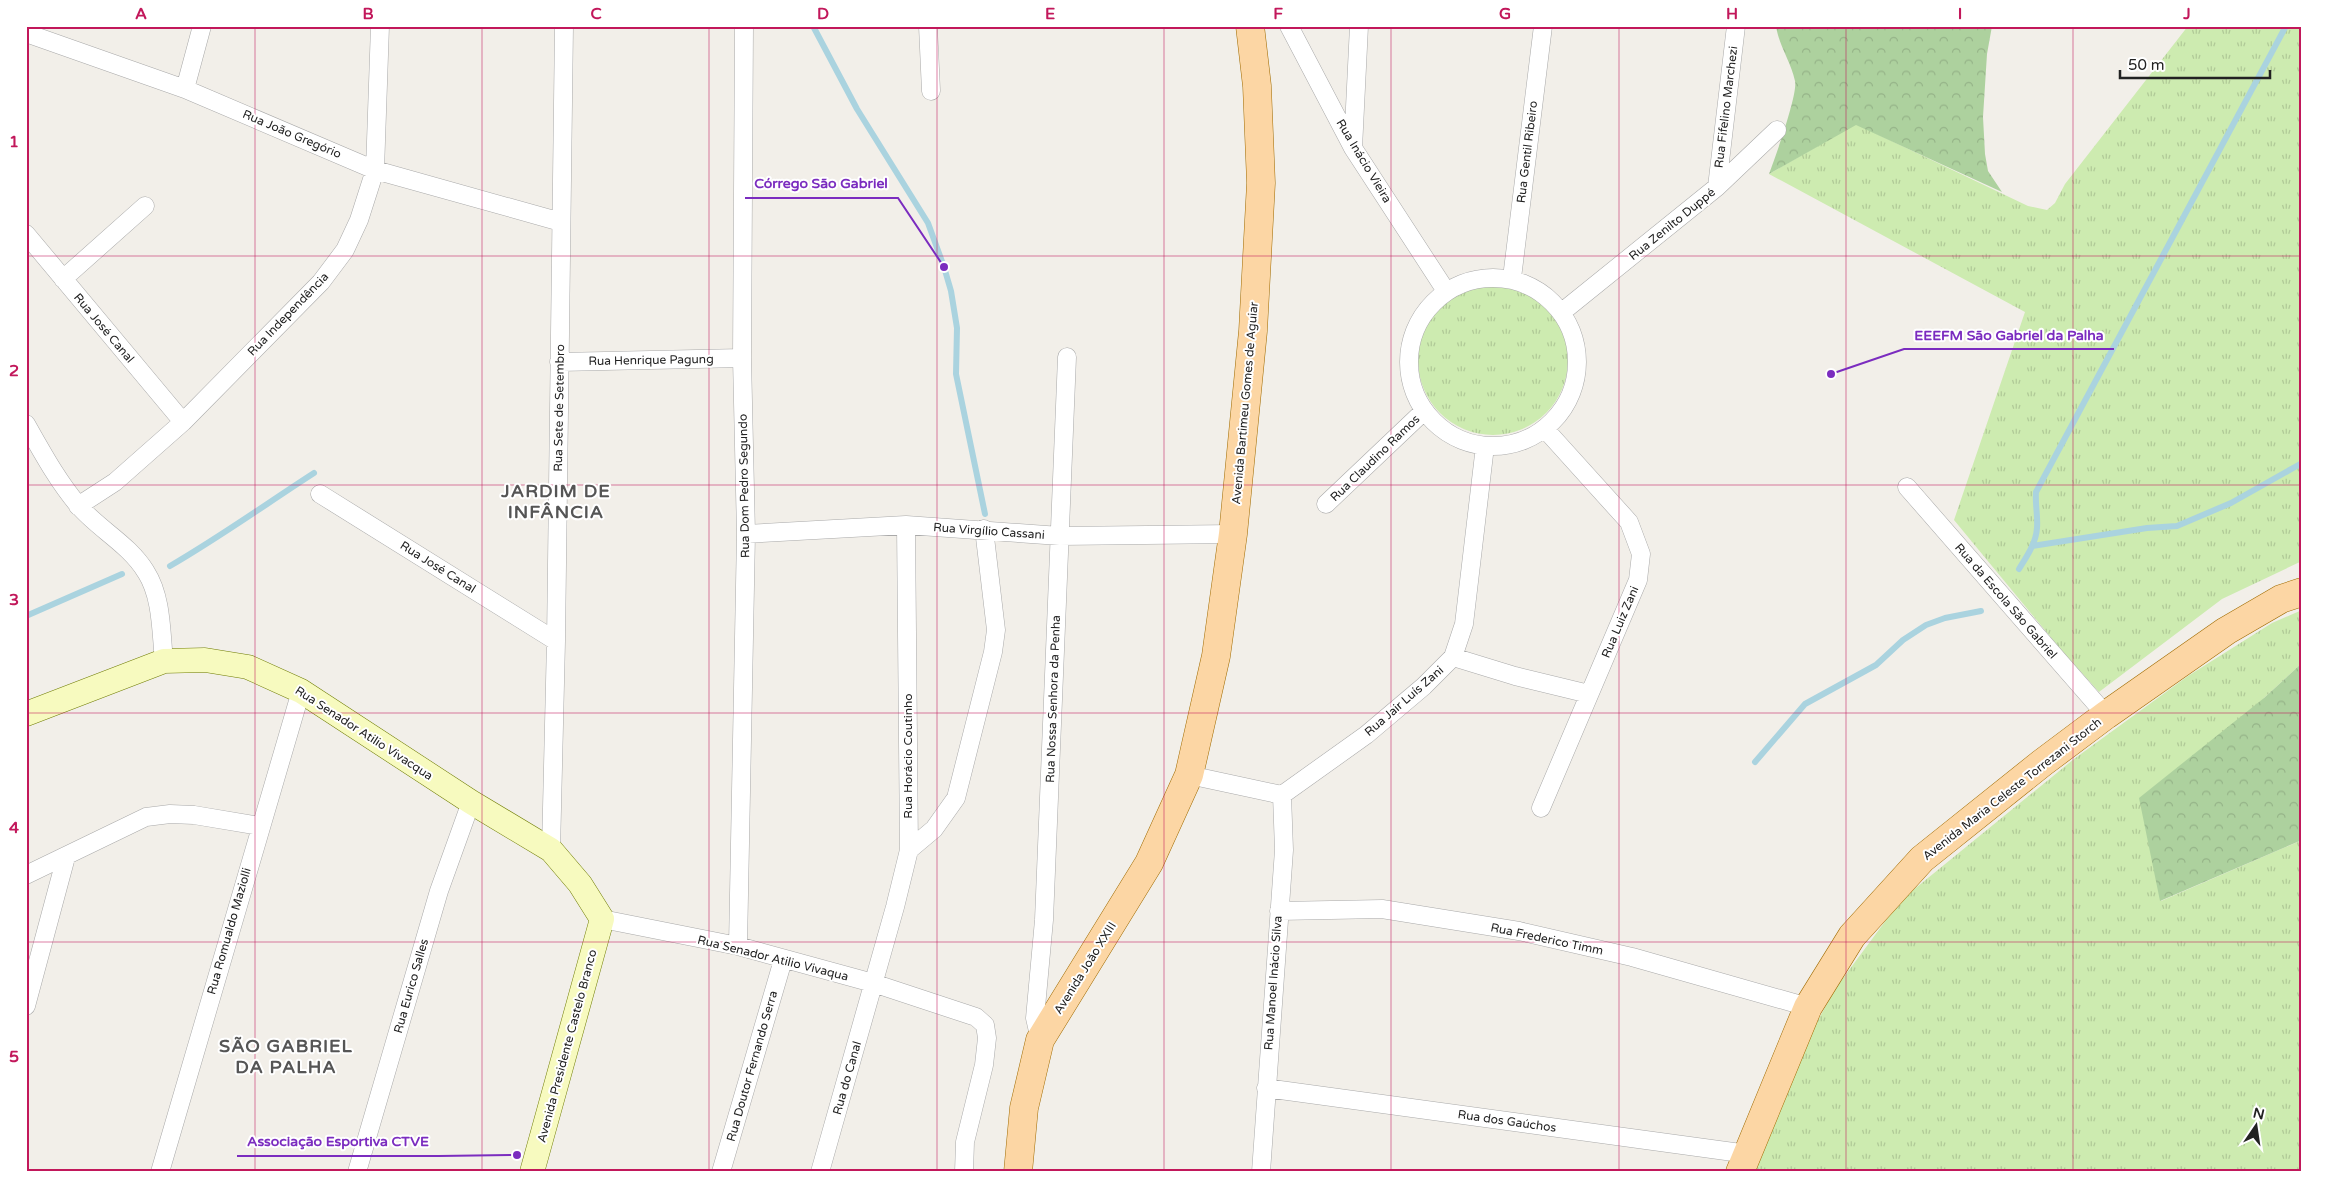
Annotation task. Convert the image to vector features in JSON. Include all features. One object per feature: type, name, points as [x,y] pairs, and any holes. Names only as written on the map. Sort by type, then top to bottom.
[{"type":"main road","name":"Avenida Bartimeu Gomes de Aguiar","points":[[1189,775],[1216,656],[1233,534],[1253,331],[1261,183],[1257,86],[1250,26]]},
{"type":"main road","name":"Avenida Maria Celeste Torrezani Storch","points":[[1744,1163],[1808,1007],[1852,936],[1922,859],[2042,763],[2106,715],[2226,631],[2281,599],[2302,592]]},
{"type":"main road","name":"Avenida João XXIII","points":[[1018,1172],[1024,1108],[1040,1040],[1149,863],[1189,775]]},
{"type":"street","points":[[185,89],[202,26]]},
{"type":"street","name":"Rua Independência","points":[[78,506],[115,482],[183,422],[321,282],[345,250],[359,220],[376,170],[380,26]]},
{"type":"street","name":"Rua Sete de Setembro","points":[[551,850],[556,641],[564,26]]},
{"type":"street","name":"Rua Dom Pedro Segundo","points":[[738,946],[746,534],[742,358],[744,26]]},
{"type":"street","points":[[928,26],[931,91]]},
{"type":"street","name":"Rua Inácio Vieira","points":[[1289,26],[1353,148],[1446,291]]},
{"type":"street","points":[[1353,148],[1359,26]]},
{"type":"street","name":"Rua Gentil Ribeiro","points":[[1512,278],[1543,26]]},
{"type":"street","name":"Rua Fifelino Marchezi","points":[[1717,187],[1736,26]]},
{"type":"street","name":"Rua João Gregório","points":[[26,33],[185,89],[376,170],[562,222]]},
{"type":"street","name":"Rua Zenilto Duppé","points":[[1562,312],[1717,187],[1777,130]]},
{"type":"street","points":[[64,279],[145,206]]},
{"type":"street","name":"Rua José Canal","points":[[26,234],[183,422]]},
{"type":"street","points":[[1512,278],[1542,292],[1562,312],[1572,330],[1578,357],[1576,384],[1564,409],[1545,429],[1527,440],[1513,444],[1485,446],[1462,440],[1441,428],[1424,411],[1412,387],[1408,360],[1413,333],[1426,309],[1446,291],[1473,279],[1512,278]]},
{"type":"street","name":"Rua Nossa Senhora da Penha","points":[[1040,1040],[1035,1018],[1044,920],[1067,357]]},
{"type":"street","name":"Rua Henrique Pagung","points":[[559,362],[742,358]]},
{"type":"street","name":"Rua Claudino Ramos","points":[[1326,504],[1424,411]]},
{"type":"street","points":[[26,424],[54,472],[78,506],[122,544],[146,572],[157,597],[164,661]]},
{"type":"street","name":"Rua Luiz Zani","points":[[1541,808],[1638,580],[1641,554],[1629,522],[1545,429]]},
{"type":"street","name":"Rua Jair Luís Zani","points":[[1282,794],[1366,735],[1424,686],[1453,657],[1464,624],[1485,446]]},
{"type":"street","name":"Rua da Escola São Gabriel","points":[[1907,487],[2106,715]]},
{"type":"street","name":"Rua José Canal","points":[[320,494],[556,641]]},
{"type":"street","name":"Rua Virgílio Cassani","points":[[746,534],[906,525],[984,529],[1060,536],[1233,534]]},
{"type":"street","name":"Rua Horácio Coutinho","points":[[873,983],[909,850],[906,525]]},
{"type":"street","points":[[909,850],[934,829],[956,798],[994,652],[996,630],[984,529]]},
{"type":"street","points":[[1453,657],[1515,676],[1589,694]]},
{"type":"street","name":"Rua Senador Atilio Vivacqua","points":[[26,714],[164,661],[205,660],[248,667],[301,691],[471,802]]},
{"type":"street","name":"Rua Romualdo Maziolli","points":[[160,1172],[301,691]]},
{"type":"street","points":[[1189,775],[1282,794]]},
{"type":"street","name":"Rua Manoel Inácio Silva","points":[[1261,1172],[1284,850],[1282,794]]},
{"type":"street","points":[[471,802],[551,850],[580,884],[602,919]]},
{"type":"street","name":"Rua Eurico Salles","points":[[357,1172],[439,891],[471,802]]},
{"type":"street","points":[[26,876],[146,817],[170,814],[194,815],[260,826]]},
{"type":"street","points":[[26,1006],[66,856]]},
{"type":"street","name":"Rua Frederico Timm","points":[[1279,911],[1382,909],[1519,931],[1632,957],[1808,1007]]},
{"type":"street","name":"Rua Senador Atilio Vivaqua","points":[[602,919],[738,946],[783,960],[873,983],[976,1017],[986,1025],[988,1038],[984,1065],[965,1142],[964,1172]]},
{"type":"street","name":"Avenida Presidente Castelo Branco","points":[[532,1172],[602,919]]},
{"type":"street","name":"Rua Doutor Fernando Serra","points":[[721,1172],[783,960]]},
{"type":"street","name":"Rua do Canal","points":[[820,1172],[873,983]]},
{"type":"street","name":"Rua dos Gaúchos","points":[[1266,1088],[1744,1163]]},
{"type":"green space","points":[[1776,26],[1992,26],[1987,54],[1983,117],[1985,154],[1988,171],[2002,192],[1856,125],[1769,174],[1795,88],[1793,74]]},
{"type":"green space","points":[[2188,26],[2302,26],[2302,561],[2222,599],[2099,692],[2062,651],[1954,520],[2025,312],[1769,174],[1856,124],[2028,206],[2047,210],[2055,203],[2065,184]]},
{"type":"green space","points":[[1493,285],[1522,291],[1546,307],[1562,331],[1568,360],[1562,389],[1546,413],[1522,429],[1493,435],[1464,429],[1440,413],[1424,389],[1418,360],[1424,331],[1440,307],[1464,291]]},
{"type":"green space","points":[[2302,610],[2302,663],[2264,698],[2161,901],[2302,840],[2302,1172],[1743,1172],[1765,1118],[1835,989],[1901,900],[2074,759],[2188,676],[2272,623]]},
{"type":"green space","points":[[2302,663],[2302,840],[2160,901],[2139,798],[2264,698]]},
{"type":"waterway","points":[[813,26],[857,109],[928,223],[944,267],[951,291],[957,328],[956,374],[985,514]]},
{"type":"waterway","points":[[2019,569],[2035,539],[2037,524],[2036,492],[2286,26]]},
{"type":"waterway","points":[[2032,546],[2147,528],[2177,526],[2231,503],[2302,463]]},
{"type":"waterway","points":[[170,566],[314,473]]},
{"type":"waterway","points":[[26,616],[122,574]]},
{"type":"waterway","points":[[1755,762],[1805,704],[1876,665],[1903,640],[1926,625],[1945,618],[1981,611]]},
{"type":"place","name":"Córrego São Gabriel","points":[[944,267]]},
{"type":"place","name":"EEEFM São Gabriel da Palha","points":[[1831,374]]},
{"type":"place","name":"Associação Esportiva CTVE","points":[[517,1155]]},
{"type":"district","name":"JARDIM DE INFÂNCIA","points":[[556,501]]},
{"type":"district","name":"SÃO GABRIEL DA PALHA","points":[[286,1056]]}]
